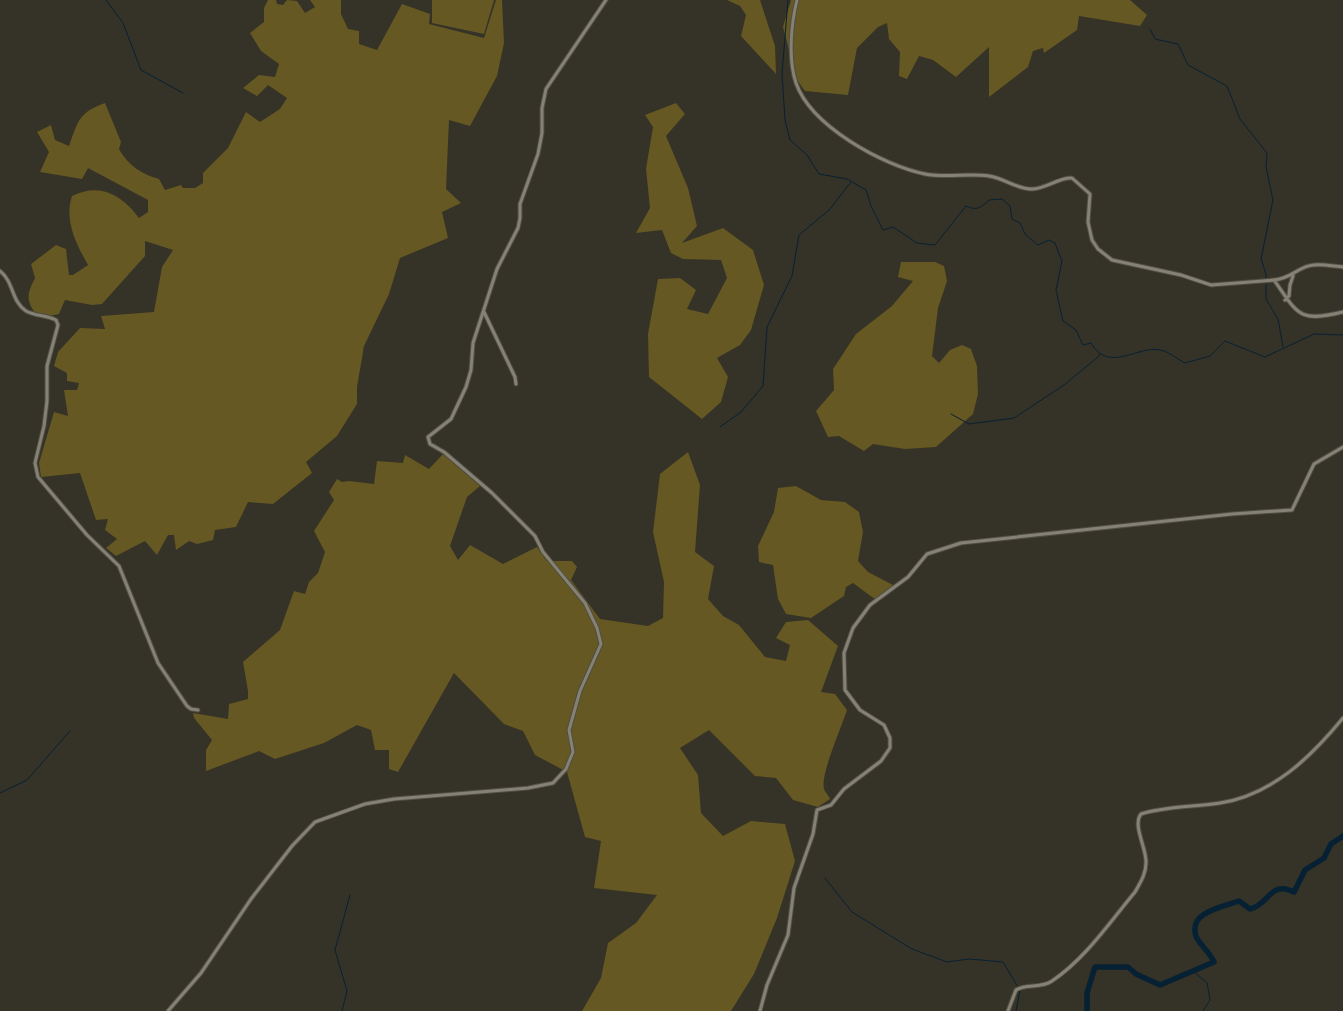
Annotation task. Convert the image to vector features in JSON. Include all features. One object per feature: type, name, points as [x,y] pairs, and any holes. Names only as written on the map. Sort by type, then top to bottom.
[{"type":"street","points":[[168,1011],[201,972],[251,898],[292,846],[315,822],[364,804],[394,798],[528,788],[553,783],[566,769],[572,752],[569,730],[578,699],[601,644],[598,628],[585,603],[543,552],[535,536],[492,492],[444,452],[430,444],[428,438],[451,419],[471,370],[473,343],[497,269],[520,218],[520,204],[538,154],[542,133],[542,108],[546,89],[598,9],[606,0]]},
{"type":"street","points":[[797,0],[793,66],[798,89],[809,107],[822,120],[890,163],[926,174],[990,176],[1014,186],[1032,189],[1072,178],[1090,194],[1088,222],[1092,240],[1098,249],[1112,260],[1181,275],[1210,285],[1285,279],[1301,269],[1315,265],[1343,267]]},
{"type":"street","points":[[0,271],[8,280],[19,306],[26,311],[56,320],[58,325],[47,366],[47,401],[36,463],[38,477],[87,535],[119,566],[158,663],[188,706],[191,709],[198,710]]},
{"type":"street","points":[[1285,300],[1289,296],[1290,281],[1295,274]]},
{"type":"street","points":[[1272,280],[1285,300],[1296,310],[1308,316],[1323,317],[1343,312]]},
{"type":"street","points":[[484,312],[515,377],[516,384]]},
{"type":"street","points":[[760,1011],[767,985],[788,935],[794,888],[813,834],[817,810],[831,805],[844,789],[881,761],[890,748],[890,738],[884,725],[853,702],[843,683],[845,648],[854,628],[870,605],[908,577],[927,554],[961,543],[1232,514],[1292,510],[1314,464],[1343,447]]},
{"type":"street","points":[[1008,1011],[1016,990],[1024,987],[1046,985],[1081,956],[1138,887],[1146,863],[1144,845],[1138,825],[1138,819],[1141,814],[1222,803],[1256,794],[1286,774],[1343,718]]},
{"type":"shaded area","points":[[268,0],[276,0],[277,4],[283,5],[287,0],[297,1],[305,13],[315,7],[310,0],[341,0],[341,14],[348,29],[359,31],[359,44],[377,50],[402,4],[430,14],[429,24],[484,38],[496,0],[502,0],[504,43],[497,76],[470,126],[449,120],[446,189],[461,203],[442,212],[448,238],[400,258],[389,294],[364,346],[357,387],[357,404],[337,436],[306,462],[312,473],[273,504],[248,502],[236,527],[215,530],[213,540],[197,544],[189,541],[176,550],[174,535],[168,535],[157,555],[145,541],[116,556],[106,548],[117,539],[105,530],[108,519],[96,520],[80,473],[41,477],[39,463],[54,412],[68,416],[64,390],[77,390],[79,383],[67,381],[67,373],[54,366],[58,352],[80,328],[105,329],[101,316],[154,312],[162,267],[173,250],[145,241],[145,256],[102,304],[92,305],[65,300],[59,314],[50,316],[35,313],[29,299],[29,292],[35,278],[31,264],[56,245],[66,249],[69,275],[73,275],[88,265],[72,232],[69,214],[72,196],[92,190],[101,191],[118,197],[139,218],[148,212],[148,200],[88,168],[82,179],[40,172],[49,152],[37,132],[51,125],[55,140],[69,146],[81,118],[96,106],[105,103],[121,142],[119,149],[131,164],[141,172],[159,179],[165,190],[181,185],[183,188],[195,188],[203,183],[203,173],[228,148],[246,112],[260,122],[280,109],[287,98],[268,85],[257,96],[243,88],[259,75],[275,77],[279,64],[261,51],[250,33],[264,22],[264,8]]},
{"type":"shaded area","points":[[432,0],[494,0],[484,34],[432,23]]},
{"type":"shaded area","points":[[727,0],[760,0],[775,46],[776,74],[741,36],[746,15],[740,6]]},
{"type":"shaded area","points":[[791,0],[1130,0],[1147,15],[1140,26],[1079,16],[1077,30],[1044,53],[1043,48],[1033,51],[1028,67],[989,97],[989,47],[956,77],[933,60],[919,56],[907,79],[899,76],[900,52],[889,39],[887,23],[878,27],[857,48],[848,95],[805,91],[797,80],[783,27]]},
{"type":"shaded area","points":[[676,103],[685,114],[666,136],[688,188],[697,226],[682,243],[723,228],[753,250],[764,285],[751,330],[740,345],[717,358],[728,377],[721,402],[702,419],[649,377],[648,334],[658,279],[680,278],[696,290],[687,309],[708,314],[727,278],[721,260],[683,259],[671,253],[662,230],[636,233],[650,208],[646,169],[653,127],[645,115]]},
{"type":"shaded area","points":[[901,262],[935,262],[944,266],[947,281],[938,308],[932,356],[939,363],[950,350],[962,345],[971,349],[977,366],[978,394],[973,414],[936,447],[905,449],[873,444],[864,451],[839,436],[828,437],[816,411],[834,390],[833,369],[856,334],[892,306],[913,281],[898,277]]},
{"type":"shaded area","points":[[688,452],[700,485],[695,552],[714,566],[708,599],[723,616],[739,625],[765,657],[786,661],[790,645],[776,638],[786,622],[808,620],[838,646],[821,692],[835,694],[847,710],[825,773],[824,789],[830,799],[818,807],[793,800],[776,778],[755,776],[709,730],[680,748],[698,775],[701,813],[723,836],[751,821],[785,824],[795,861],[777,918],[754,974],[731,1011],[582,1011],[601,978],[608,943],[636,923],[657,895],[594,888],[601,841],[585,837],[567,772],[535,755],[523,731],[504,724],[454,673],[398,772],[389,769],[389,750],[375,750],[371,730],[357,725],[324,743],[275,759],[259,751],[206,771],[206,750],[212,740],[194,718],[193,713],[228,719],[229,704],[248,699],[243,662],[280,630],[294,591],[305,594],[309,582],[318,573],[325,552],[314,531],[334,500],[329,492],[337,479],[342,482],[374,484],[377,461],[403,463],[405,455],[429,469],[443,454],[480,486],[467,497],[450,546],[458,560],[470,545],[503,564],[537,547],[547,561],[572,561],[577,567],[571,580],[600,619],[648,626],[663,618],[664,582],[653,532],[660,474]]},
{"type":"shaded area","points":[[796,486],[821,500],[845,502],[859,512],[863,532],[858,561],[868,572],[895,586],[876,600],[853,583],[846,587],[844,596],[811,618],[786,614],[778,599],[773,565],[759,562],[758,546],[774,512],[778,488]]},
{"type":"waterway","points":[[106,0],[123,23],[141,70],[183,93]]},
{"type":"waterway","points":[[788,0],[782,74],[785,120],[790,140],[807,155],[819,174],[847,179],[866,190],[871,206],[883,230],[893,227],[917,243],[935,245],[966,206],[976,208],[981,207],[989,200],[1002,199],[1010,206],[1012,219],[1020,223],[1025,234],[1038,245],[1049,240],[1055,243],[1062,261],[1056,290],[1063,321],[1076,330],[1083,345],[1091,343],[1098,352],[1106,356],[1115,358],[1142,351],[1160,350],[1185,363],[1210,356],[1225,341],[1265,357],[1314,334],[1343,335]]},
{"type":"waterway","points":[[1150,29],[1155,39],[1178,44],[1188,65],[1227,86],[1240,119],[1267,153],[1266,167],[1273,200],[1261,259],[1266,274],[1266,299],[1278,319],[1283,347]]},
{"type":"waterway","points":[[720,427],[741,412],[763,386],[767,327],[792,276],[799,235],[829,210],[851,182]]},
{"type":"waterway","points":[[951,414],[969,424],[1014,418],[1064,385],[1100,354]]},
{"type":"waterway","points":[[0,793],[27,780],[70,731]]},
{"type":"waterway","points":[[1087,1011],[1087,993],[1095,967],[1128,967],[1136,974],[1160,985],[1214,962],[1196,936],[1195,928],[1197,921],[1202,916],[1216,908],[1239,901],[1250,909],[1262,903],[1270,894],[1280,889],[1294,892],[1305,870],[1324,858],[1331,844],[1343,836]]},
{"type":"waterway","points":[[825,878],[852,912],[912,949],[947,962],[969,959],[1003,962],[1018,987]]},
{"type":"waterway","points":[[342,1011],[347,991],[335,950],[350,895]]},
{"type":"waterway","points":[[1193,971],[1207,983],[1210,1000],[1203,1011]]},
{"type":"waterway","points":[[1016,1011],[1020,990]]}]
